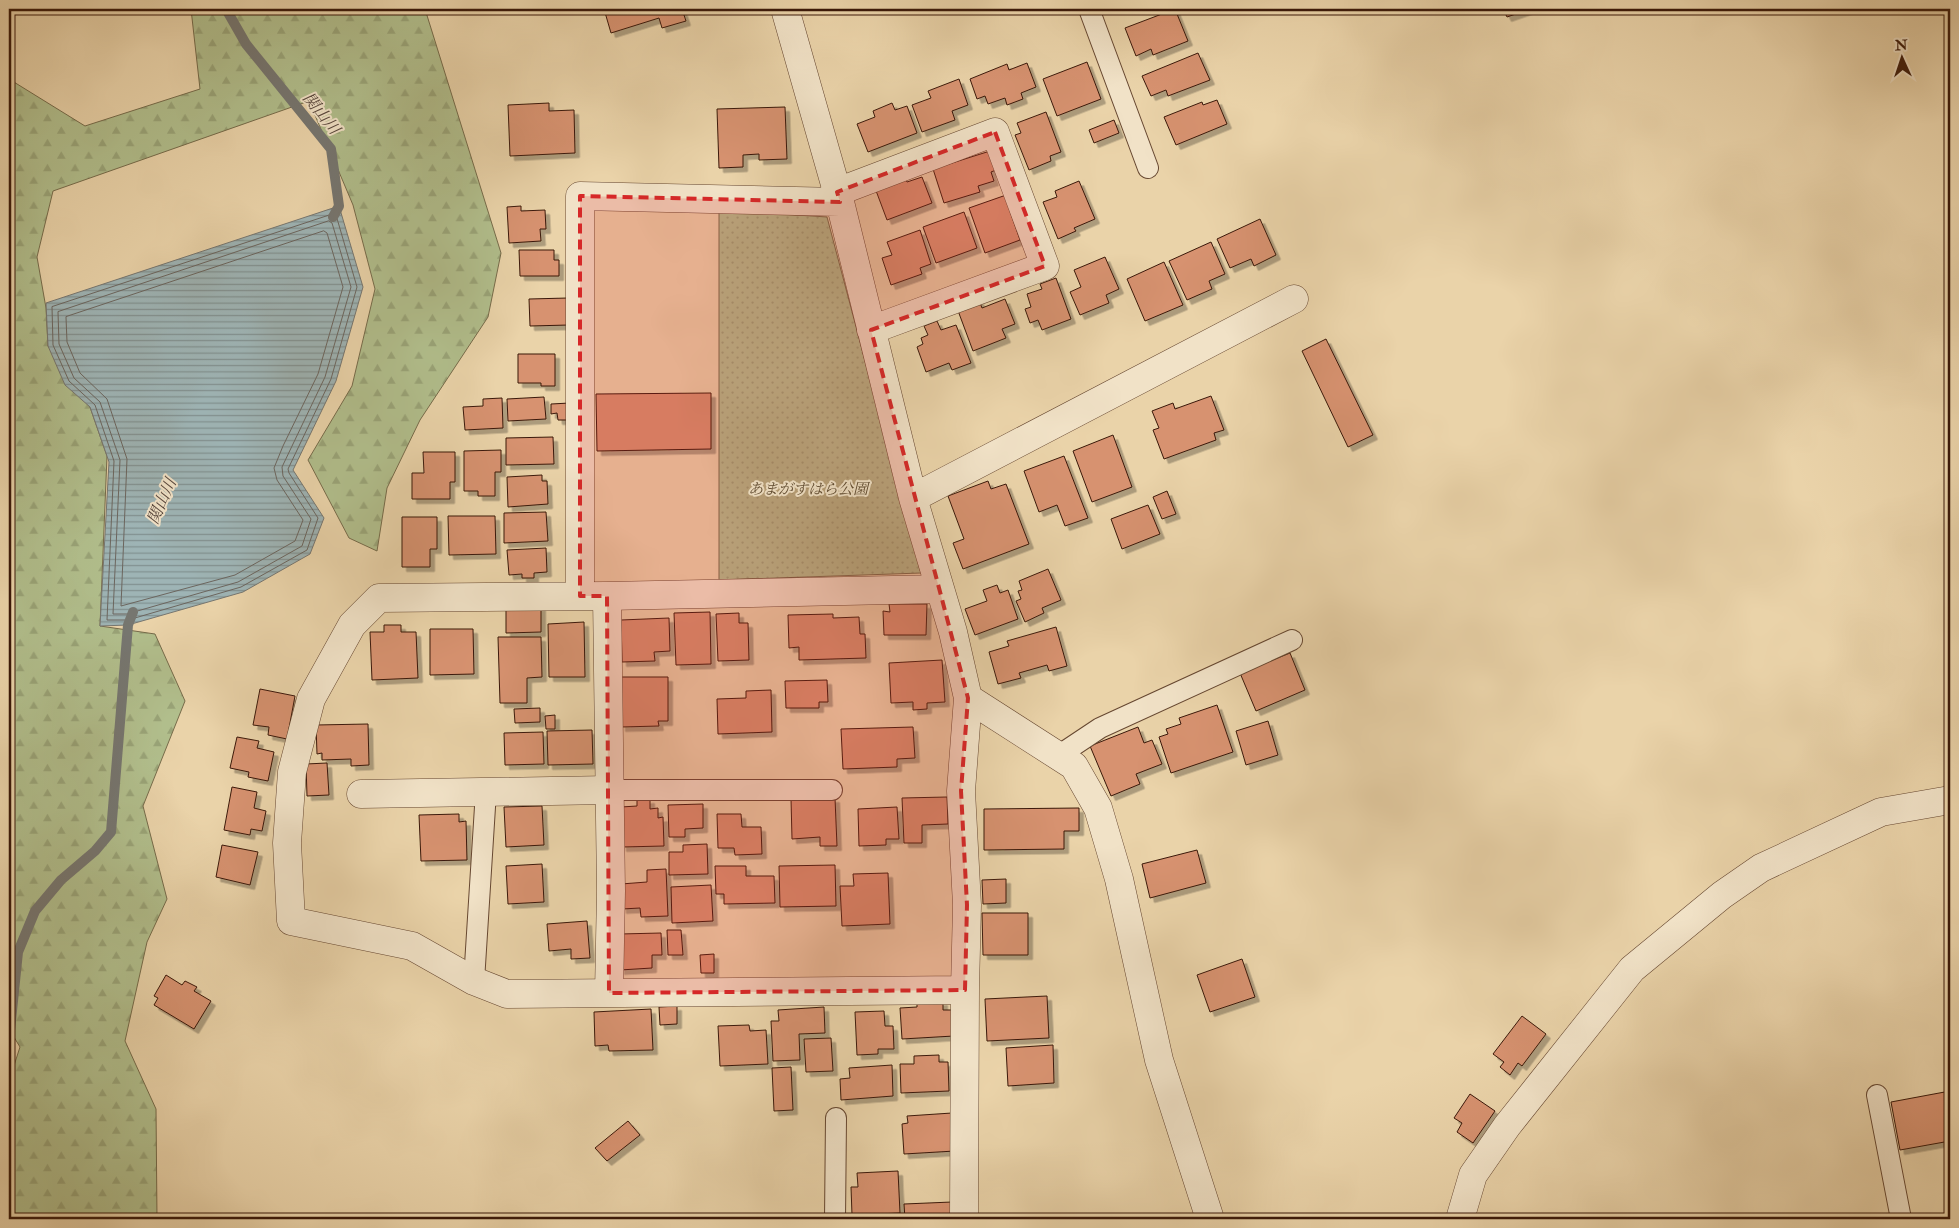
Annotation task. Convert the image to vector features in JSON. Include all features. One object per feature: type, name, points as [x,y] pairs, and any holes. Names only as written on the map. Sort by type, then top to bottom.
[{"type":"street","points":[[785,9],[839,197],[870,330],[913,498],[953,632],[968,698],[962,791],[967,906],[964,990],[964,1219]]},
{"type":"street","points":[[580,596],[580,196],[839,197],[995,132],[1045,266],[870,330]]},
{"type":"street","points":[[913,498],[1294,299]]},
{"type":"street","points":[[940,589],[607,596],[378,598],[352,625],[311,699],[292,772],[286,843],[291,921],[412,946],[474,981],[507,994],[964,990]]},
{"type":"street","points":[[607,596],[611,891],[609,992]]},
{"type":"street","points":[[968,698],[1074,766],[1098,808],[1120,879],[1159,1060],[1210,1219]]},
{"type":"street","points":[[361,794],[609,790]]},
{"type":"street","points":[[1460,1219],[1473,1175],[1507,1126],[1632,969],[1722,895],[1761,868],[1881,812],[1950,800]]},
{"type":"lane","points":[[1089,9],[1148,168]]},
{"type":"lane","points":[[1058,756],[1100,728],[1292,640]]},
{"type":"lane","points":[[609,790],[832,790]]},
{"type":"lane","points":[[474,981],[486,791]]},
{"type":"lane","points":[[1877,1095],[1901,1219]]},
{"type":"lane","points":[[835,1219],[836,1118]]},
{"type":"highlighted area","points":[[995,132],[1045,266],[871,330],[968,698],[961,791],[967,905],[965,990],[609,993],[607,596],[580,596],[580,196],[840,202],[837,192]]},
{"type":"green space","points":[[191,9],[425,9],[501,253],[488,317],[420,420],[387,488],[377,551],[349,538],[308,460],[352,386],[375,289],[353,205],[309,101],[53,191],[37,257],[46,308],[48,346],[90,407],[107,456],[100,626],[155,634],[185,701],[143,806],[167,899],[147,942],[125,1041],[156,1109],[157,1219],[9,1219],[9,1081],[20,1047],[9,1029],[9,79],[85,126],[200,89]]},
{"type":"green space","name":"あまがすはら公園","points":[[719,210],[827,217],[921,573],[719,580]]},
{"type":"water","points":[[339,206],[363,287],[336,381],[293,470],[324,518],[310,554],[243,592],[128,625],[100,626],[109,462],[90,407],[65,385],[48,346],[46,303]]},
{"type":"building","points":[[604,9],[682,9],[686,21],[662,28],[659,18],[611,33]]},
{"type":"building","points":[[1175,9],[1188,41],[1153,55],[1151,49],[1136,56],[1125,28]]},
{"type":"building","points":[[1503,9],[1530,9],[1507,17]]},
{"type":"building","points":[[1198,53],[1210,80],[1168,96],[1166,90],[1151,96],[1142,76]]},
{"type":"building","points":[[1087,62],[1101,99],[1057,116],[1043,79]]},
{"type":"building","points":[[1027,63],[1036,87],[1021,93],[1023,99],[1007,105],[1005,98],[988,104],[985,96],[977,99],[970,79],[1007,64],[1009,70]]},
{"type":"building","points":[[959,79],[968,105],[952,111],[955,120],[922,132],[912,105],[931,98],[928,91]]},
{"type":"building","points":[[1217,100],[1227,124],[1176,145],[1164,117],[1202,102],[1203,105]]},
{"type":"building","points":[[549,103],[549,111],[574,110],[575,153],[510,156],[508,105]]},
{"type":"building","points":[[892,103],[895,110],[907,106],[917,133],[868,152],[857,124],[875,117],[873,111]]},
{"type":"building","points":[[785,107],[787,159],[759,160],[759,154],[743,155],[743,167],[719,168],[717,109]]},
{"type":"building","points":[[1046,112],[1061,152],[1050,156],[1051,161],[1029,170],[1015,135],[1021,133],[1017,123]]},
{"type":"building","points":[[1114,120],[1119,133],[1094,143],[1089,130]]},
{"type":"building","points":[[990,151],[996,170],[991,172],[994,181],[978,186],[980,192],[944,203],[933,169]]},
{"type":"building","points":[[922,177],[932,203],[887,220],[875,188],[905,178],[907,182]]},
{"type":"building","points":[[1079,181],[1095,219],[1074,228],[1076,231],[1058,239],[1043,202],[1057,197],[1055,191]]},
{"type":"building","points":[[1009,194],[1010,211],[1020,240],[985,253],[969,208]]},
{"type":"building","points":[[521,206],[521,211],[545,210],[546,229],[540,229],[541,241],[509,243],[507,207]]},
{"type":"building","points":[[964,212],[977,248],[936,263],[923,227]]},
{"type":"building","points":[[1260,219],[1276,255],[1254,266],[1251,259],[1230,268],[1217,239]]},
{"type":"building","points":[[920,230],[931,264],[920,268],[922,274],[891,285],[882,258],[892,255],[887,242]]},
{"type":"building","points":[[1211,242],[1225,274],[1209,281],[1212,289],[1187,300],[1169,261]]},
{"type":"building","points":[[519,250],[554,250],[554,260],[559,260],[559,276],[520,276]]},
{"type":"building","points":[[1105,257],[1119,289],[1106,295],[1109,303],[1080,315],[1070,292],[1081,287],[1074,270]]},
{"type":"building","points":[[1164,262],[1183,305],[1145,321],[1127,279]]},
{"type":"building","points":[[1056,278],[1071,319],[1042,330],[1038,320],[1030,323],[1025,309],[1031,307],[1027,294],[1042,289],[1040,284]]},
{"type":"building","points":[[568,298],[569,325],[530,326],[529,299]]},
{"type":"building","points":[[1005,299],[1015,324],[1002,329],[1006,338],[973,351],[957,308],[979,300],[982,308]]},
{"type":"building","points":[[937,321],[941,330],[956,325],[971,363],[952,370],[949,363],[926,372],[917,347],[923,344],[921,338],[928,335],[924,326]]},
{"type":"building","points":[[1326,339],[1373,435],[1348,447],[1302,351]]},
{"type":"building","points":[[518,354],[555,354],[555,386],[541,386],[541,383],[518,383]]},
{"type":"building","points":[[711,393],[711,449],[597,451],[596,394]]},
{"type":"building","points":[[1211,396],[1224,430],[1214,433],[1216,440],[1164,459],[1153,430],[1159,428],[1152,411],[1173,403],[1175,409]]},
{"type":"building","points":[[544,397],[546,419],[508,421],[507,399]]},
{"type":"building","points":[[502,398],[503,428],[465,430],[463,407],[483,406],[483,399]]},
{"type":"building","points":[[570,403],[571,420],[558,420],[557,413],[551,414],[551,404]]},
{"type":"building","points":[[1113,435],[1132,487],[1092,502],[1073,451]]},
{"type":"building","points":[[553,437],[554,464],[506,465],[506,438]]},
{"type":"building","points":[[501,450],[501,472],[495,472],[495,496],[478,496],[478,491],[464,491],[464,451]]},
{"type":"building","points":[[423,452],[455,452],[455,482],[450,482],[450,499],[412,499],[412,473],[424,473]]},
{"type":"building","points":[[1064,456],[1088,518],[1065,526],[1057,505],[1039,512],[1024,471]]},
{"type":"building","points":[[542,475],[542,481],[547,481],[548,504],[508,507],[507,477]]},
{"type":"building","points":[[988,481],[991,489],[1006,484],[1029,544],[963,569],[953,543],[964,539],[948,496]]},
{"type":"building","points":[[1167,491],[1176,514],[1162,519],[1153,497]]},
{"type":"building","points":[[1148,505],[1160,534],[1122,549],[1111,519]]},
{"type":"building","points":[[546,512],[548,541],[504,543],[504,513]]},
{"type":"building","points":[[448,516],[495,516],[496,554],[449,555]]},
{"type":"building","points":[[402,517],[437,517],[437,549],[430,549],[430,567],[402,567]]},
{"type":"building","points":[[546,548],[547,572],[534,573],[534,578],[522,578],[522,574],[509,575],[507,550]]},
{"type":"building","points":[[1048,569],[1061,600],[1042,608],[1044,613],[1025,622],[1016,601],[1021,599],[1018,591],[1022,590],[1019,581]]},
{"type":"building","points":[[997,585],[1000,593],[1008,590],[1018,619],[975,635],[965,609],[987,601],[983,590]]},
{"type":"building","points":[[889,604],[927,604],[926,635],[884,635],[883,611],[890,612]]},
{"type":"building","points":[[541,606],[541,632],[506,633],[506,607]]},
{"type":"building","points":[[710,612],[711,664],[676,665],[674,613]]},
{"type":"building","points":[[739,613],[739,623],[748,623],[749,660],[718,661],[716,614]]},
{"type":"building","points":[[833,614],[833,618],[859,617],[860,634],[865,634],[866,658],[799,660],[799,647],[789,648],[788,615]]},
{"type":"building","points":[[669,618],[670,651],[654,652],[655,661],[622,662],[621,620]]},
{"type":"building","points":[[584,622],[585,677],[549,677],[548,624]]},
{"type":"building","points":[[384,625],[401,625],[401,632],[416,632],[418,678],[372,680],[370,632],[384,632]]},
{"type":"building","points":[[1056,627],[1067,666],[1049,671],[1047,665],[1019,673],[1021,678],[998,684],[989,652],[1009,646],[1007,641]]},
{"type":"building","points":[[430,629],[473,629],[474,674],[430,675]]},
{"type":"building","points":[[498,637],[541,637],[542,677],[527,678],[527,703],[500,703]]},
{"type":"building","points":[[1290,653],[1305,690],[1256,711],[1240,673]]},
{"type":"building","points":[[942,660],[945,702],[927,703],[927,709],[913,710],[913,702],[891,703],[889,663]]},
{"type":"building","points":[[621,677],[668,677],[668,721],[658,721],[659,726],[621,727]]},
{"type":"building","points":[[827,680],[828,702],[819,702],[819,708],[786,708],[785,681]]},
{"type":"building","points":[[260,689],[295,696],[287,739],[268,735],[269,727],[253,725]]},
{"type":"building","points":[[771,690],[772,732],[718,734],[717,699],[746,698],[746,691]]},
{"type":"building","points":[[1217,705],[1233,752],[1171,773],[1159,737],[1168,734],[1166,729],[1181,724],[1179,718]]},
{"type":"building","points":[[540,708],[540,722],[515,723],[514,709]]},
{"type":"building","points":[[555,715],[555,729],[546,729],[545,716]]},
{"type":"building","points":[[1268,721],[1278,755],[1246,765],[1236,731]]},
{"type":"building","points":[[368,724],[369,765],[351,766],[351,759],[322,760],[322,753],[317,754],[316,725]]},
{"type":"building","points":[[913,727],[915,758],[897,759],[897,767],[843,769],[841,729]]},
{"type":"building","points":[[1138,727],[1144,743],[1152,740],[1162,764],[1136,774],[1140,784],[1111,796],[1090,746]]},
{"type":"building","points":[[592,730],[593,764],[548,765],[547,731]]},
{"type":"building","points":[[543,732],[544,764],[505,765],[504,733]]},
{"type":"building","points":[[237,737],[259,741],[257,748],[274,752],[268,781],[248,777],[249,772],[230,768]]},
{"type":"building","points":[[327,763],[329,795],[307,796],[306,764]]},
{"type":"building","points":[[232,787],[257,792],[254,808],[266,811],[262,831],[251,829],[250,835],[224,830]]},
{"type":"building","points":[[947,797],[948,824],[922,825],[922,843],[904,843],[902,798]]},
{"type":"building","points":[[835,798],[837,846],[820,846],[820,837],[792,839],[791,799]]},
{"type":"building","points":[[650,799],[650,809],[658,808],[658,818],[663,817],[664,846],[622,847],[621,807],[637,806],[637,800]]},
{"type":"building","points":[[703,804],[703,828],[685,829],[685,837],[669,837],[668,805]]},
{"type":"building","points":[[542,806],[544,845],[506,847],[504,807]]},
{"type":"building","points":[[897,807],[899,839],[886,839],[886,845],[859,846],[858,809]]},
{"type":"building","points":[[1079,808],[1079,831],[1064,831],[1064,849],[984,850],[984,809]]},
{"type":"building","points":[[459,814],[459,822],[466,821],[467,860],[421,861],[419,815]]},
{"type":"building","points":[[717,814],[741,814],[742,827],[761,827],[762,854],[735,855],[734,848],[718,848]]},
{"type":"building","points":[[707,844],[708,874],[669,875],[669,852],[683,852],[683,845]]},
{"type":"building","points":[[222,845],[258,852],[250,885],[216,877]]},
{"type":"building","points":[[1197,850],[1206,883],[1150,898],[1142,864]]},
{"type":"building","points":[[542,864],[544,902],[508,904],[506,866]]},
{"type":"building","points":[[835,865],[836,906],[780,907],[779,866]]},
{"type":"building","points":[[715,866],[746,866],[746,876],[774,876],[775,903],[724,904],[724,894],[716,894]]},
{"type":"building","points":[[666,869],[668,916],[641,917],[640,908],[622,909],[621,884],[647,882],[647,870]]},
{"type":"building","points":[[888,873],[890,924],[842,926],[840,886],[854,886],[853,874]]},
{"type":"building","points":[[1006,879],[1006,903],[983,904],[982,880]]},
{"type":"building","points":[[711,885],[713,921],[672,923],[671,887]]},
{"type":"building","points":[[982,913],[1028,913],[1028,955],[983,955]]},
{"type":"building","points":[[587,921],[590,958],[571,959],[571,949],[549,951],[547,924]]},
{"type":"building","points":[[667,930],[681,930],[683,955],[668,955]]},
{"type":"building","points":[[661,933],[662,955],[652,955],[652,968],[620,970],[620,934]]},
{"type":"building","points":[[714,954],[714,973],[701,973],[700,955]]},
{"type":"building","points":[[1242,959],[1255,997],[1210,1012],[1197,975]]},
{"type":"building","points":[[166,975],[182,985],[185,981],[197,987],[194,991],[211,1001],[194,1029],[154,1005],[158,998],[154,996]]},
{"type":"building","points":[[1047,996],[1049,1038],[987,1041],[985,999]]},
{"type":"building","points":[[943,1001],[943,1010],[952,1010],[954,1036],[902,1039],[900,1008],[917,1007],[917,1002]]},
{"type":"building","points":[[677,1006],[677,1024],[660,1025],[659,1007]]},
{"type":"building","points":[[824,1007],[825,1033],[799,1034],[800,1060],[773,1061],[771,1021],[779,1021],[778,1010]]},
{"type":"building","points":[[651,1009],[653,1050],[609,1051],[608,1045],[595,1046],[594,1012]]},
{"type":"building","points":[[884,1011],[885,1026],[893,1026],[894,1049],[878,1049],[878,1054],[857,1055],[855,1012]]},
{"type":"building","points":[[1522,1016],[1546,1034],[1522,1066],[1518,1063],[1510,1075],[1500,1067],[1504,1062],[1493,1054]]},
{"type":"building","points":[[749,1025],[750,1031],[766,1030],[768,1064],[720,1066],[718,1026]]},
{"type":"building","points":[[831,1038],[833,1071],[806,1072],[804,1039]]},
{"type":"building","points":[[1053,1045],[1054,1083],[1008,1086],[1006,1048]]},
{"type":"building","points":[[939,1055],[939,1062],[948,1062],[949,1091],[901,1093],[900,1064],[914,1064],[914,1056]]},
{"type":"building","points":[[892,1065],[893,1096],[841,1100],[840,1079],[850,1078],[849,1068]]},
{"type":"building","points":[[791,1067],[793,1110],[774,1111],[772,1068]]},
{"type":"building","points":[[1950,1091],[1950,1141],[1900,1150],[1891,1102]]},
{"type":"building","points":[[1470,1094],[1495,1111],[1473,1143],[1457,1132],[1462,1123],[1454,1118]]},
{"type":"building","points":[[952,1113],[955,1151],[904,1154],[902,1124],[908,1123],[907,1116]]},
{"type":"building","points":[[628,1121],[640,1135],[607,1161],[595,1148]]},
{"type":"building","points":[[898,1171],[900,1213],[852,1215],[851,1187],[858,1187],[857,1173]]},
{"type":"building","points":[[952,1202],[953,1216],[946,1216],[946,1219],[905,1219],[904,1204]]},
{"type":"waterway","name":"関山川","points":[[226,9],[246,44],[331,149],[339,206],[333,217]]},
{"type":"waterway","name":"関山川","points":[[9,1040],[18,952],[35,911],[61,880],[95,851],[111,832],[128,625],[133,612]]}]
